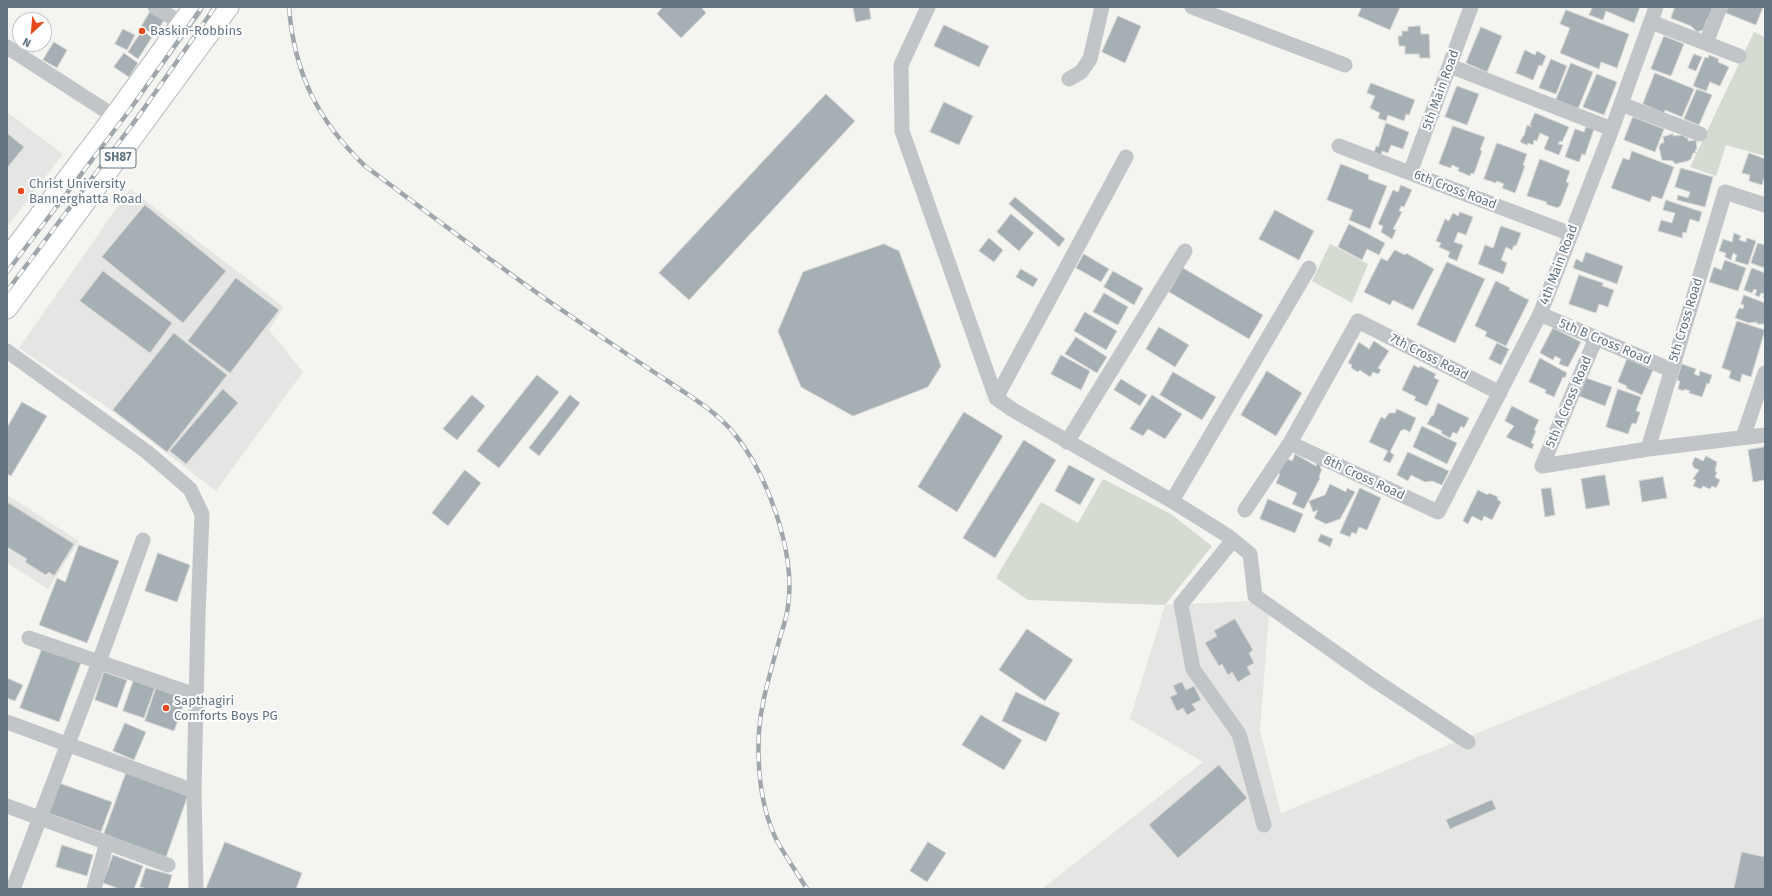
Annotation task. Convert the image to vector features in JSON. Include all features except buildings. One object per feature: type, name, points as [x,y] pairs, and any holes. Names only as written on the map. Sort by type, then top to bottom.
[{"type":"main road","name":"SH87","points":[[7,258],[114,116],[193,7]]},
{"type":"main road","name":"SH87","points":[[7,309],[230,7]]},
{"type":"street","points":[[155,7],[181,23]]},
{"type":"street","points":[[928,7],[901,65],[902,132],[996,398],[1013,410],[1172,501],[1233,540],[1250,554],[1255,596],[1377,682],[1468,742]]},
{"type":"street","points":[[1069,79],[1081,72],[1090,60],[1102,7]]},
{"type":"street","points":[[1192,7],[1345,65]]},
{"type":"street","name":"5th Main Road","points":[[1410,173],[1471,7]]},
{"type":"street","name":"4th Main Road","points":[[1438,512],[1540,314],[1612,129],[1656,7]]},
{"type":"street","points":[[1706,43],[1720,7]]},
{"type":"street","points":[[1651,22],[1739,56]]},
{"type":"street","points":[[7,47],[114,116]]},
{"type":"street","points":[[1450,66],[1612,129]]},
{"type":"street","points":[[1621,104],[1700,134]]},
{"type":"street","name":"6th Cross Road","points":[[1339,146],[1570,234]]},
{"type":"street","points":[[996,398],[1126,157]]},
{"type":"street","name":"5th Cross Road","points":[[1648,449],[1725,192],[1765,204]]},
{"type":"street","points":[[1068,442],[1185,251]]},
{"type":"street","points":[[1172,501],[1309,268]]},
{"type":"street","name":"5th B Cross Road","points":[[1540,314],[1671,370]]},
{"type":"street","name":"7th Cross Road","points":[[1290,443],[1358,321],[1500,393]]},
{"type":"street","name":"5th A Cross Road","points":[[1596,338],[1542,466],[1648,449]]},
{"type":"street","points":[[7,351],[147,452],[190,489],[202,514],[194,791],[196,889]]},
{"type":"street","points":[[1743,438],[1765,373]]},
{"type":"street","points":[[1648,449],[1765,435]]},
{"type":"street","points":[[1244,510],[1290,443]]},
{"type":"street","name":"8th Cross Road","points":[[1290,443],[1438,512]]},
{"type":"street","points":[[14,889],[143,540]]},
{"type":"street","points":[[1233,540],[1181,604],[1193,669],[1239,734],[1264,825]]},
{"type":"street","points":[[29,638],[196,695]]},
{"type":"street","points":[[7,722],[194,791]]},
{"type":"street","points":[[7,806],[168,865]]},
{"type":"street","points":[[94,889],[107,842]]},
{"type":"shaded area","points":[[1754,32],[1765,37],[1765,156],[1726,145],[1716,176],[1690,167]]},
{"type":"shaded area","name":"Christ University Bannerghatta Road","points":[[7,112],[63,154],[7,227]]},
{"type":"shaded area","points":[[130,189],[284,307],[269,330],[303,372],[216,491],[104,405],[19,348]]},
{"type":"shaded area","points":[[1330,244],[1368,264],[1352,303],[1312,281]]},
{"type":"shaded area","points":[[1103,479],[1171,514],[1212,546],[1165,605],[1028,600],[996,578],[1041,502],[1078,523]]},
{"type":"shaded area","points":[[7,495],[79,541],[48,589],[7,563]]},
{"type":"shaded area","points":[[1270,600],[1260,730],[1281,813],[1765,616],[1765,889],[1042,889],[1203,762],[1130,719],[1165,605]]},
{"type":"railway","points":[[7,272],[129,111],[202,7]]},
{"type":"railway","points":[[7,291],[138,117],[215,7]]},
{"type":"railway","points":[[289,7],[296,53],[311,94],[334,131],[348,149],[365,166],[548,301],[710,410],[732,431],[745,448],[757,468],[776,514],[783,538],[788,562],[789,585],[786,617],[770,674],[761,715],[758,752],[761,790],[770,825],[777,841],[807,889]]},
{"type":"place","name":"Baskin-Robbins","points":[[142,31]]},
{"type":"place","name":"Christ University Bannerghatta Road","points":[[21,191]]},
{"type":"place","name":"Sapthagiri Comforts Boys PG","points":[[166,708]]}]
